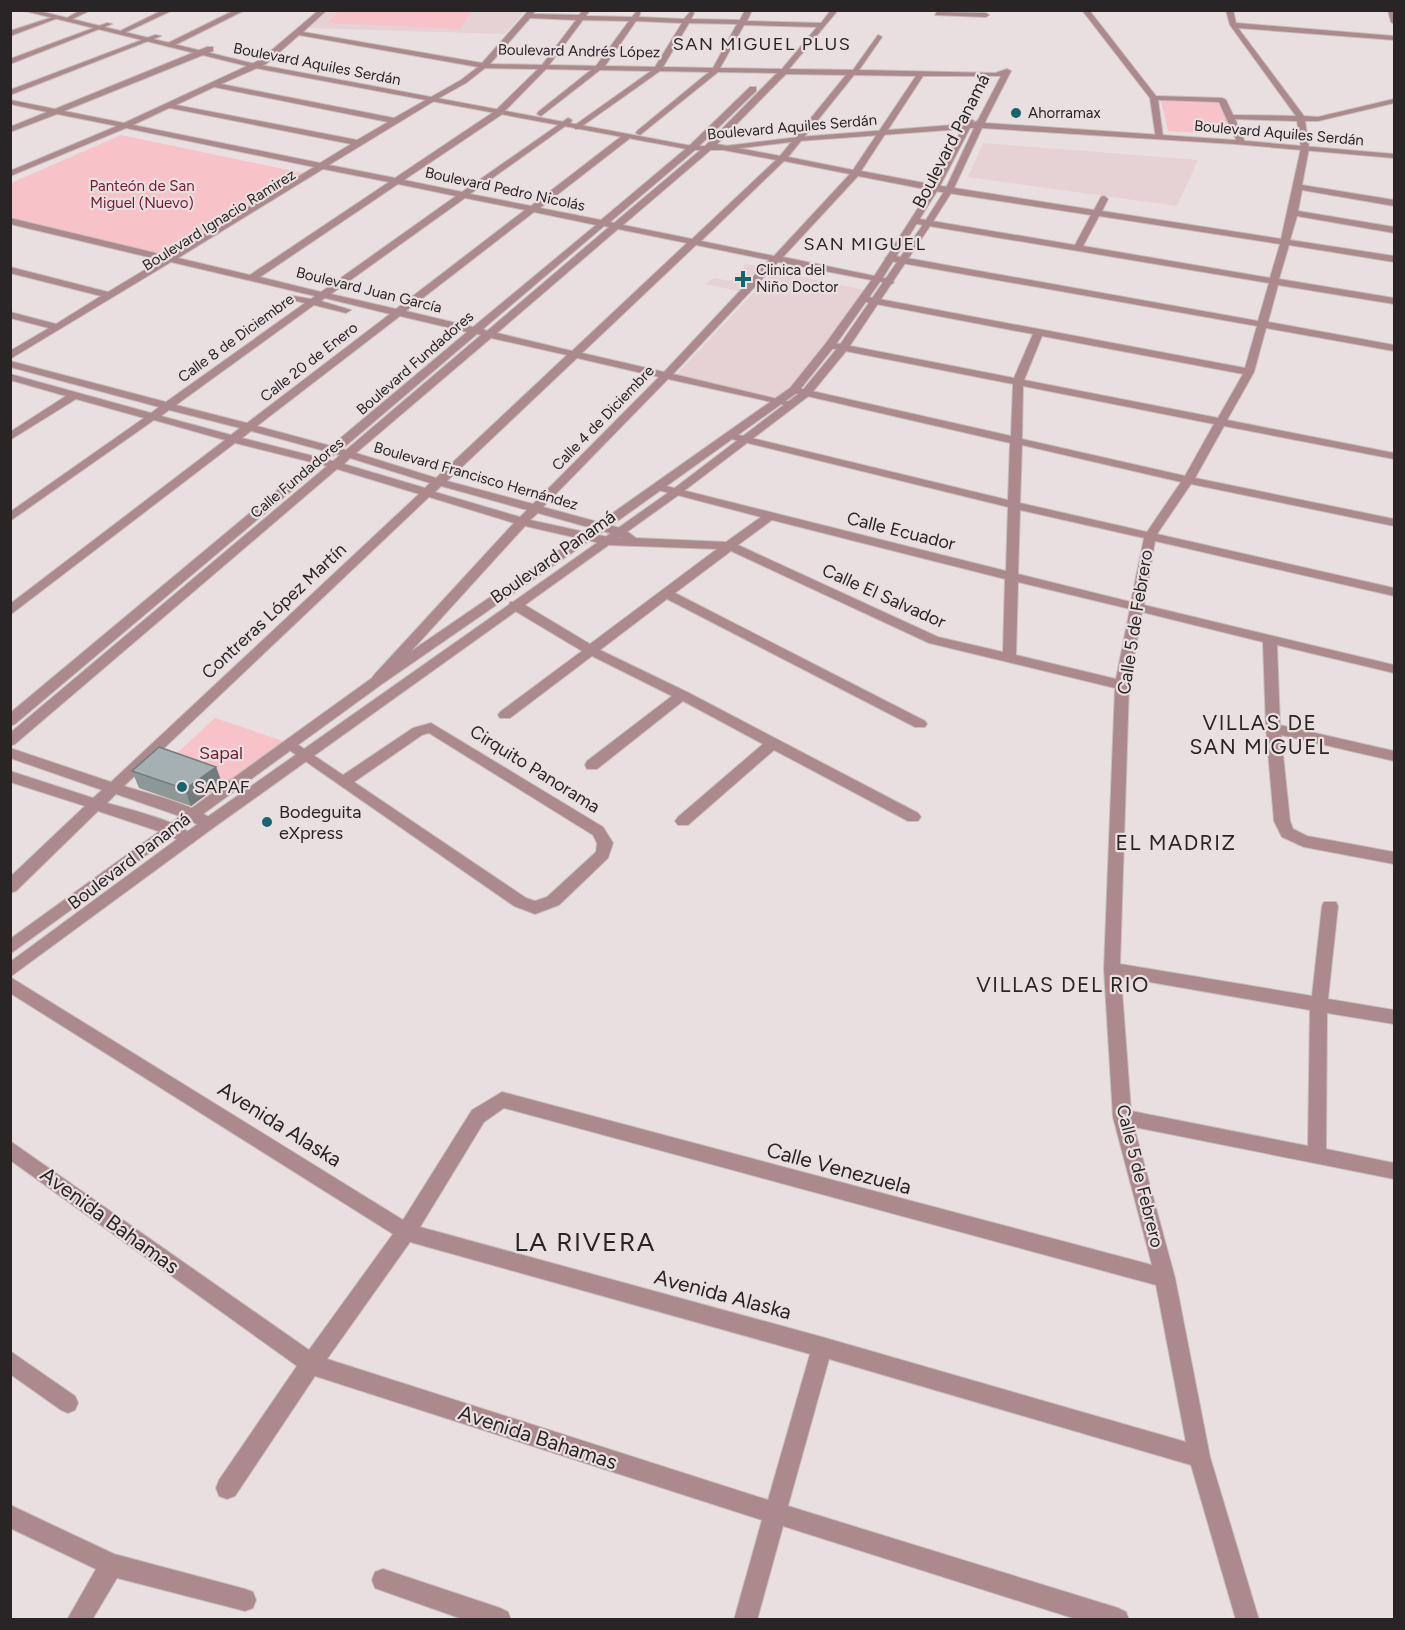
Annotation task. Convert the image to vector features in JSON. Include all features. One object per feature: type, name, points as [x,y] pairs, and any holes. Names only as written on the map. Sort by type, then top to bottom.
[{"type":"street","name":"Boulevard Aquiles Serdán","points":[[24,10],[55,18],[109,24],[210,49],[259,64]]},
{"type":"street","name":"Boulevard Aquiles Serdán","points":[[44,10],[100,28],[200,53],[501,111],[640,133],[701,146]]},
{"type":"street","points":[[70,18],[88,10]]},
{"type":"street","points":[[120,33],[170,10]]},
{"type":"street","points":[[168,45],[242,10]]},
{"type":"street","points":[[10,174],[170,106],[259,64],[324,10]]},
{"type":"street","points":[[540,114],[600,67],[640,10]]},
{"type":"street","points":[[582,125],[658,68],[693,10]]},
{"type":"street","points":[[640,133],[716,69],[749,10]]},
{"type":"street","points":[[778,70],[823,10]]},
{"type":"street","points":[[701,146],[823,25],[835,10]]},
{"type":"street","points":[[1085,10],[1154,98],[1159,134]]},
{"type":"street","points":[[1229,10],[1233,25],[1301,118],[1305,145]]},
{"type":"street","points":[[1391,10],[1395,22]]},
{"type":"street","points":[[937,23],[937,12],[986,15]]},
{"type":"street","points":[[439,98],[485,65],[531,13],[743,22],[783,20],[823,25]]},
{"type":"street","points":[[252,278],[501,111],[544,66],[584,14]]},
{"type":"street","points":[[10,34],[55,18]]},
{"type":"street","points":[[10,62],[109,24]]},
{"type":"street","points":[[1233,25],[1395,38]]},
{"type":"street","name":"Boulevard Andrés López","points":[[299,33],[485,65],[1007,71]]},
{"type":"street","points":[[10,93],[157,36]]},
{"type":"street","name":"Contreras López Martín","points":[[10,887],[779,161],[854,71],[878,37]]},
{"type":"street","points":[[10,130],[210,49]]},
{"type":"street","name":"Boulevard Andrés López","points":[[854,71],[996,75]]},
{"type":"street","points":[[996,75],[1007,71]]},
{"type":"street","name":"Boulevard Panamá","points":[[800,392],[830,345],[869,300],[897,259],[928,223],[974,121],[1007,71]]},
{"type":"street","name":"Calle 4 de Diciembre","points":[[377,681],[522,522],[661,381],[854,175],[921,74]]},
{"type":"street","name":"Boulevard Panamá","points":[[980,103],[996,75]]},
{"type":"street","points":[[214,85],[396,121]]},
{"type":"street","name":"Boulevard Ignacio Ramirez","points":[[182,261],[323,169],[358,142],[439,98]]},
{"type":"street","name":"Boulevard Ignacio Ramirez","points":[[12,363],[439,98]]},
{"type":"street","points":[[1154,98],[1222,100],[1240,140]]},
{"type":"street","points":[[1231,117],[1318,119],[1395,101]]},
{"type":"street","name":"Boulevard Pedro Nicolás","points":[[10,102],[529,212],[881,283]]},
{"type":"street","points":[[170,106],[358,142]]},
{"type":"street","name":"Boulevard Aquiles Serdán","points":[[501,111],[540,114],[565,122]]},
{"type":"street","name":"Boulevard Aquiles Serdán","points":[[582,125],[626,137],[701,146],[974,121],[1395,150]]},
{"type":"street","name":"Calle 8 de Diciembre","points":[[10,518],[565,122]]},
{"type":"street","name":"Calle 20 de Enero","points":[[10,611],[626,137]]},
{"type":"street","name":"Boulevard Aquiles Serdán","points":[[725,148],[800,137]]},
{"type":"street","name":"Boulevard Aquiles Serdán","points":[[1305,145],[1395,156]]},
{"type":"street","name":"Calle 5 de Febrero","points":[[1248,1620],[1199,1457],[1165,1278],[1122,1117],[1112,969],[1122,685],[1150,536],[1188,480],[1249,372],[1293,213],[1305,145]]},
{"type":"street","points":[[701,146],[725,148],[779,161]]},
{"type":"street","points":[[701,146],[941,191],[1395,259]]},
{"type":"street","name":"Calle Fundadores","points":[[10,741],[489,334],[701,146]]},
{"type":"street","points":[[1299,187],[1395,203]]},
{"type":"street","name":"Boulevard Panamá","points":[[897,259],[914,221],[941,191]]},
{"type":"street","points":[[1077,249],[1104,199]]},
{"type":"street","points":[[1293,213],[1394,230]]},
{"type":"street","points":[[914,221],[1395,302]]},
{"type":"street","name":"Boulevard Juan García","points":[[10,222],[312,302],[475,330],[569,359]]},
{"type":"street","name":"Boulevard Fundadores","points":[[10,722],[336,450],[475,330],[606,228]]},
{"type":"street","name":"Boulevard Juan García","points":[[10,230],[160,265],[182,261],[325,294],[465,339],[569,359],[778,407]]},
{"type":"street","points":[[897,259],[1395,348]]},
{"type":"street","name":"Boulevard Ignacio Ramirez","points":[[12,363],[57,327],[160,265]]},
{"type":"street","points":[[10,270],[109,295]]},
{"type":"street","points":[[869,300],[1249,372]]},
{"type":"street","name":"Boulevard Panamá","points":[[10,948],[377,681],[731,436],[800,392],[843,348],[869,300]]},
{"type":"street","points":[[10,315],[57,327]]},
{"type":"street","points":[[1009,659],[1018,381],[1039,332]]},
{"type":"street","points":[[830,345],[1395,456]]},
{"type":"street","name":"Boulevard Francisco Hernández","points":[[12,363],[336,450],[438,482],[620,532]]},
{"type":"street","name":"Boulevard Francisco Hernández","points":[[10,377],[233,439],[322,461],[424,494],[522,522],[608,541]]},
{"type":"street","points":[[800,392],[1188,480],[1395,523]]},
{"type":"street","points":[[10,437],[74,395]]},
{"type":"street","name":"Boulevard Panamá","points":[[10,971],[208,824],[746,441],[778,407]]},
{"type":"street","points":[[731,436],[1015,505],[1395,592]]},
{"type":"street","name":"Calle Ecuador","points":[[658,487],[1013,578],[1395,669]]},
{"type":"street","points":[[505,715],[770,516]]},
{"type":"street","points":[[620,532],[634,542]]},
{"type":"street","name":"Calle El Salvador","points":[[608,541],[730,546],[934,640],[1122,685]]},
{"type":"street","points":[[666,594],[920,724]]},
{"type":"street","points":[[515,605],[592,651],[682,695],[913,817]]},
{"type":"street","points":[[1270,640],[1273,728],[1282,821],[1287,833],[1304,841],[1395,858]]},
{"type":"street","points":[[592,765],[682,695]]},
{"type":"street","name":"Cirquito Panorama","points":[[289,745],[307,755],[342,782],[520,902],[535,908],[553,901],[603,854],[605,843],[598,831],[431,728],[418,731],[342,782]]},
{"type":"street","points":[[1273,728],[1395,756]]},
{"type":"street","points":[[683,821],[773,743]]},
{"type":"street","points":[[10,753],[193,815],[208,824]]},
{"type":"street","points":[[10,776],[172,830],[188,839]]},
{"type":"street","points":[[1317,1154],[1319,1005],[1330,906]]},
{"type":"street","points":[[1112,969],[1395,1017]]},
{"type":"street","name":"Avenida Alaska","points":[[10,984],[406,1232],[822,1347],[1199,1457]]},
{"type":"street","name":"Calle Venezuela","points":[[406,1232],[478,1116],[502,1100],[1165,1278]]},
{"type":"street","points":[[1122,1117],[1395,1171]]},
{"type":"street","name":"Avenida Bahamas","points":[[10,1149],[311,1364],[1118,1620]]},
{"type":"street","points":[[227,1488],[311,1364],[406,1232]]},
{"type":"street","points":[[745,1620],[822,1347]]},
{"type":"street","points":[[10,1361],[68,1403]]},
{"type":"street","points":[[10,1516],[112,1565],[245,1600]]},
{"type":"street","points":[[78,1620],[112,1565]]},
{"type":"street","points":[[383,1580],[500,1620]]},
{"type":"shaded area","points":[[328,11],[525,11],[505,34],[309,28]]},
{"type":"shaded area","points":[[983,143],[1198,160],[1177,206],[968,177]]},
{"type":"shaded area","name":"Clinica del Niño Doctor","points":[[747,264],[766,268],[742,292],[706,284],[714,278],[730,281]]},
{"type":"shaded area","points":[[774,271],[865,290],[797,383],[777,400],[675,376]]},
{"type":"green space","points":[[339,11],[473,11],[459,29],[327,23]]},
{"type":"green space","points":[[1161,101],[1218,102],[1235,135],[1168,131]]},
{"type":"green space","name":"Panteón de San Miguel (Nuevo)","points":[[121,135],[303,173],[170,256],[11,220],[11,183]]},
{"type":"green space","name":"Sapal","points":[[215,718],[286,742],[194,808],[139,788]]},
{"type":"building","points":[[159,747],[216,767],[185,789],[132,771]]},
{"type":"place","name":"Ahorramax","points":[[1016,113]]},
{"type":"place","name":"Clinica del Niño Doctor","points":[[743,279]]},
{"type":"place","name":"SAPAF","points":[[182,787]]},
{"type":"place","name":"Bodeguita eXpress","points":[[267,822]]},
{"type":"district","name":"SAN MIGUEL PLUS","points":[[762,44]]},
{"type":"district","name":"SAN MIGUEL","points":[[865,244]]},
{"type":"district","name":"VILLAS DE SAN MIGUEL","points":[[1260,734]]},
{"type":"district","name":"EL MADRIZ","points":[[1176,842]]},
{"type":"district","name":"VILLAS DEL RIO","points":[[1063,984]]},
{"type":"district","name":"LA RIVERA","points":[[585,1242]]}]
